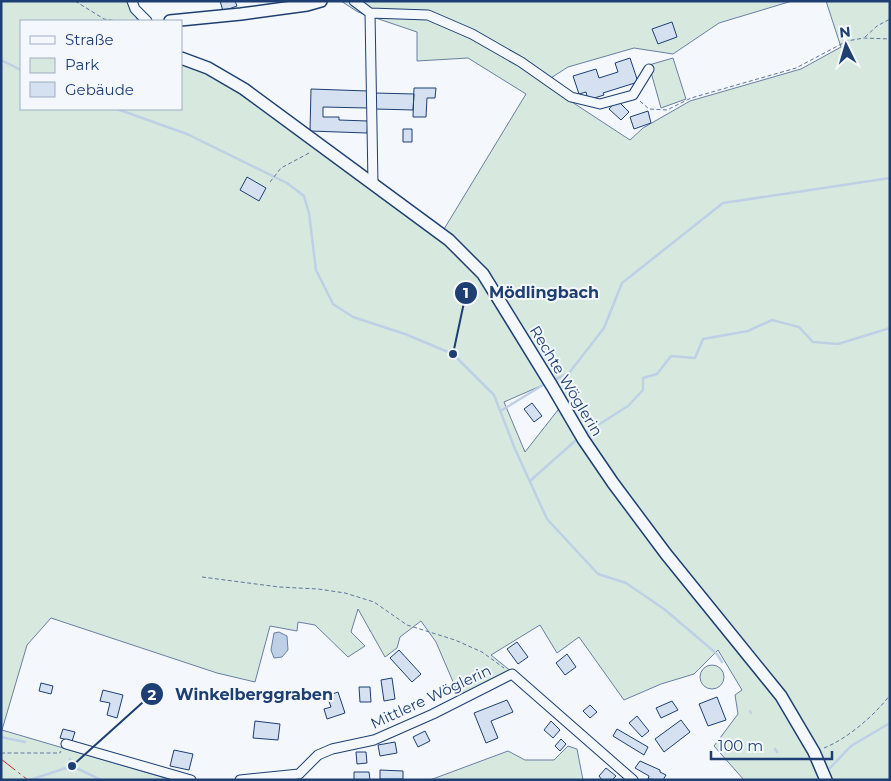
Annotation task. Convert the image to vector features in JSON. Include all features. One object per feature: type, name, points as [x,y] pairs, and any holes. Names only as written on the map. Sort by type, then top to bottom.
[{"type":"main road","points":[[180,20],[241,14],[307,5],[321,1]]},
{"type":"main road","name":"Rechte Wöglerin","points":[[182,58],[223,75],[449,240],[483,274],[583,439],[612,483],[666,554],[782,696],[814,752],[826,780]]},
{"type":"street","points":[[132,1],[135,9],[146,20]]},
{"type":"street","points":[[354,1],[370,12],[428,15],[480,39],[521,62],[571,97],[600,104],[633,95],[649,69]]},
{"type":"street","points":[[370,12],[373,184]]},
{"type":"street","name":"Mittlere Wöglerin","points":[[240,780],[299,774],[318,755],[332,749],[374,740],[434,714],[512,674],[633,780]]},
{"type":"street","points":[[66,744],[192,780]]},
{"type":"path","points":[[75,1],[104,19],[110,20]]},
{"type":"path","points":[[864,38],[890,19]]},
{"type":"path","points":[[633,95],[649,109],[667,110],[691,98],[796,68],[847,41],[864,38],[890,39]]},
{"type":"path","points":[[270,182],[281,168],[321,146]]},
{"type":"path","points":[[202,577],[279,587],[318,589],[352,595],[374,602],[407,625],[455,640],[482,652],[512,674]]},
{"type":"path","points":[[814,752],[829,746],[862,724],[880,709],[890,695]]},
{"type":"path","points":[[1,752],[60,753],[66,744]]},
{"type":"green space","points":[[1,1],[128,1],[138,20],[20,20],[20,110],[182,110],[182,64],[207,73],[234,89],[400,209],[438,239],[526,94],[468,58],[417,61],[417,32],[358,12],[341,1],[792,1],[719,23],[673,54],[634,48],[568,67],[543,83],[630,140],[643,128],[690,101],[801,69],[841,47],[826,1],[890,1],[890,780],[744,780],[714,746],[738,714],[735,695],[742,690],[718,650],[694,674],[661,684],[624,700],[579,637],[557,653],[540,625],[491,655],[512,672],[460,698],[436,642],[421,621],[400,637],[397,648],[385,657],[358,609],[351,632],[365,646],[348,657],[315,625],[298,622],[297,631],[270,626],[255,682],[217,673],[51,618],[27,645],[2,730],[172,780],[1,780]],"holes":[[[552,381],[565,401],[525,452],[504,402]]]},
{"type":"green space","points":[[673,58],[686,99],[661,108],[649,65]]},
{"type":"green space","points":[[712,665],[720,669],[724,677],[720,685],[712,689],[704,685],[700,677],[704,669]]},
{"type":"green space","points":[[568,746],[577,749],[583,780],[430,780],[508,751],[525,760],[554,760]]},
{"type":"water","points":[[279,632],[287,636],[288,650],[282,657],[274,658],[271,650],[274,633]]},
{"type":"building","points":[[220,1],[235,1],[237,6],[223,11]]},
{"type":"building","points":[[672,22],[677,37],[658,44],[652,29]]},
{"type":"building","points":[[630,58],[638,82],[603,93],[604,95],[588,100],[586,92],[579,94],[573,76],[596,69],[599,78],[618,72],[615,63]]},
{"type":"building","points":[[414,88],[436,88],[435,98],[427,98],[426,117],[413,117]]},
{"type":"building","points":[[311,89],[368,91],[368,108],[323,107],[323,117],[339,117],[339,120],[368,121],[367,133],[310,131]]},
{"type":"building","points":[[375,93],[414,94],[413,110],[375,109]]},
{"type":"building","points":[[617,100],[629,112],[621,120],[609,109]]},
{"type":"building","points":[[648,111],[651,123],[634,129],[630,117]]},
{"type":"building","points":[[403,129],[412,129],[412,142],[403,142]]},
{"type":"building","points":[[247,177],[266,188],[259,201],[240,190]]},
{"type":"building","points":[[532,403],[542,416],[534,422],[524,409]]},
{"type":"building","points":[[517,642],[528,657],[518,664],[507,649]]},
{"type":"building","points":[[399,650],[421,674],[412,682],[390,658]]},
{"type":"building","points":[[567,654],[576,667],[565,675],[556,663]]},
{"type":"building","points":[[392,678],[395,699],[384,701],[381,680]]},
{"type":"building","points":[[41,683],[53,686],[51,694],[39,691]]},
{"type":"building","points":[[359,687],[370,687],[371,702],[360,702]]},
{"type":"building","points":[[103,690],[123,695],[117,718],[107,715],[110,703],[100,701]]},
{"type":"building","points":[[338,692],[345,713],[327,719],[324,709],[331,707],[327,696]]},
{"type":"building","points":[[717,697],[726,720],[708,726],[699,704]]},
{"type":"building","points":[[507,700],[513,712],[491,721],[498,738],[486,743],[474,713]]},
{"type":"building","points":[[672,701],[678,710],[661,718],[656,708]]},
{"type":"building","points":[[590,705],[597,712],[590,718],[583,711]]},
{"type":"building","points":[[637,716],[649,731],[642,737],[629,723]]},
{"type":"building","points":[[681,720],[690,732],[664,752],[655,739]]},
{"type":"building","points":[[255,721],[280,724],[278,740],[253,738]]},
{"type":"building","points":[[551,721],[560,730],[553,738],[544,730]]},
{"type":"building","points":[[63,729],[75,732],[72,741],[60,738]]},
{"type":"building","points":[[617,729],[648,747],[644,755],[613,736]]},
{"type":"building","points":[[425,731],[430,741],[418,747],[413,737]]},
{"type":"building","points":[[561,739],[566,744],[560,751],[555,746]]},
{"type":"building","points":[[395,742],[397,753],[380,756],[378,745]]},
{"type":"building","points":[[174,750],[193,754],[189,770],[170,766]]},
{"type":"building","points":[[356,752],[366,752],[367,763],[357,764]]},
{"type":"building","points":[[640,761],[660,770],[660,772],[666,775],[663,780],[648,779],[649,776],[635,768]]},
{"type":"building","points":[[606,768],[616,776],[612,780],[602,780],[599,776]]},
{"type":"building","points":[[380,770],[403,771],[403,779],[380,779]]},
{"type":"building","points":[[354,772],[369,772],[370,780],[354,780]]},
{"type":"waterway","points":[[1,60],[20,70]]},
{"type":"waterway","points":[[120,110],[187,134],[287,183],[304,196],[309,213],[316,270],[333,304],[353,317],[405,334],[453,354],[494,395],[515,449],[547,519],[598,574],[626,583],[664,609],[717,654],[722,662]]},
{"type":"waterway","points":[[556,379],[569,373],[604,328],[622,283],[723,203],[890,178]]},
{"type":"waterway","points":[[587,432],[628,406],[643,390],[643,378],[657,374],[671,356],[695,358],[703,339],[748,331],[772,320],[799,327],[813,342],[838,344],[890,328]]},
{"type":"waterway","points":[[502,410],[543,385]]},
{"type":"waterway","points":[[530,481],[575,441]]},
{"type":"waterway","points":[[830,768],[851,746],[890,723]]},
{"type":"waterway","points":[[1,737],[25,742]]},
{"type":"waterway","points":[[70,759],[72,766],[101,780]]},
{"type":"waterway","points":[[30,780],[72,766]]},
{"type":"power","points":[[1,759],[28,780]]},
{"type":"place","name":"Mödlingbach","points":[[453,354]]},
{"type":"place","name":"Winkelberggraben","points":[[72,766]]}]
